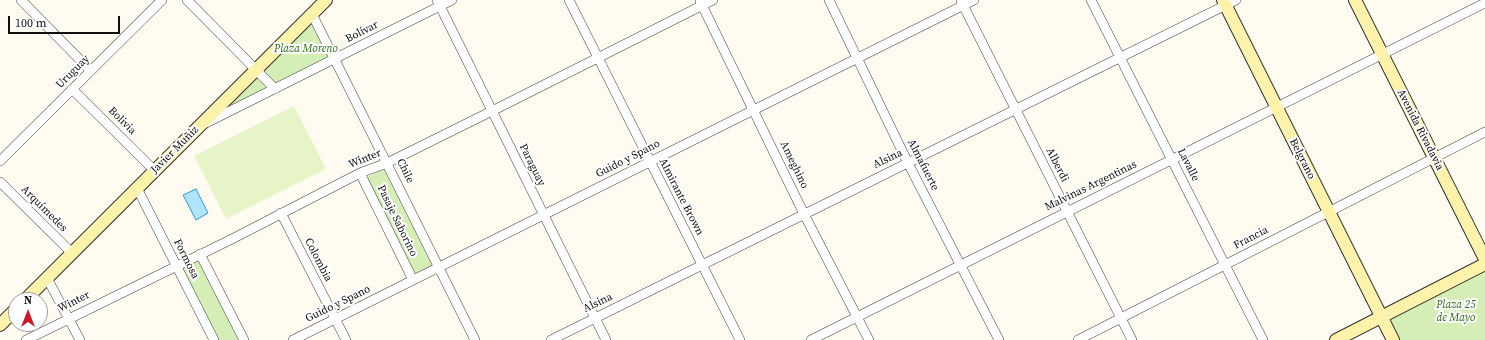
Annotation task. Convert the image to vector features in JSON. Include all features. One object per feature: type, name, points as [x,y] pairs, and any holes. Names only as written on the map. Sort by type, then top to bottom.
[{"type":"main road","name":"Javier Muñiz","points":[[33,292],[326,0]]},
{"type":"main road","name":"Avenida Rivadavia","points":[[1355,0],[1485,259]]},
{"type":"main road","name":"Belgrano","points":[[1228,2],[1276,107],[1393,340]]},
{"type":"main road","points":[[1336,340],[1485,264]]},
{"type":"main road","points":[[0,325],[8,317]]},
{"type":"street","points":[[21,0],[91,71]]},
{"type":"street","name":"Uruguay","points":[[0,161],[162,0]]},
{"type":"street","points":[[187,0],[275,89]]},
{"type":"street","name":"Bolívar","points":[[198,128],[335,59],[439,3],[452,0]]},
{"type":"street","name":"Almirante Brown","points":[[569,0],[740,340]]},
{"type":"street","name":"Winter","points":[[26,340],[360,173],[387,163],[492,111],[598,58],[701,3],[713,0]]},
{"type":"street","name":"Almafuerte","points":[[829,0],[908,163],[999,340]]},
{"type":"street","name":"Guido y Spano","points":[[293,340],[650,162],[754,108],[857,58],[962,3],[974,0]]},
{"type":"street","name":"Lavalle","points":[[1091,0],[1263,340]]},
{"type":"street","name":"Alsina","points":[[551,340],[1228,2]]},
{"type":"street","name":"Paraguay","points":[[439,3],[606,340]]},
{"type":"street","name":"Ameghino","points":[[701,3],[754,108],[804,214],[869,340]]},
{"type":"street","name":"Alberdi","points":[[962,3],[1132,340]]},
{"type":"street","name":"Malvinas Argentinas","points":[[811,340],[960,264],[1485,3]]},
{"type":"street","name":"Chile","points":[[312,14],[475,340]]},
{"type":"street","name":"Bolivia","points":[[72,89],[155,170]]},
{"type":"street","name":"Francia","points":[[1078,340],[1485,132]]},
{"type":"street","name":"Pasaje Saborino","points":[[360,173],[413,280]]},
{"type":"street","name":"Arquímedes","points":[[0,182],[72,253]]},
{"type":"street","name":"Formosa","points":[[137,188],[214,340]]},
{"type":"street","name":"Colombia","points":[[281,213],[346,340]]},
{"type":"street","points":[[200,254],[244,340]]},
{"type":"street","points":[[47,278],[80,340]]},
{"type":"green space","name":"Plaza Moreno","points":[[311,17],[331,57],[275,86],[259,69]]},
{"type":"green space","points":[[256,73],[271,88],[209,119]]},
{"type":"green space","points":[[294,106],[326,169],[226,219],[194,156]]},
{"type":"green space","points":[[386,168],[434,265],[415,274],[367,177]]},
{"type":"green space","points":[[197,258],[240,340],[217,340],[180,267]]},
{"type":"green space","name":"Plaza 25 de Mayo","points":[[1485,264],[1485,340],[1393,340],[1382,317]]},
{"type":"water","points":[[196,189],[208,213],[196,220],[183,195]]}]
